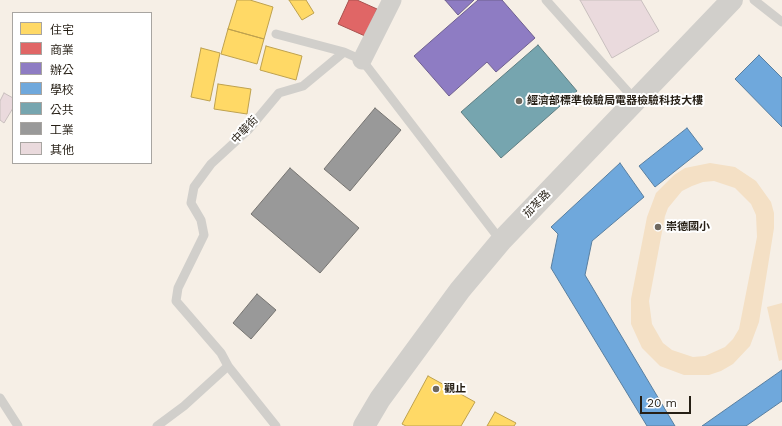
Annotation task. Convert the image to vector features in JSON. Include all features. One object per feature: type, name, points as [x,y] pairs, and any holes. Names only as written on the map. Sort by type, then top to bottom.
[{"type":"street","points":[[362,60],[392,0]]},
{"type":"street","name":"茄苳路","points":[[364,426],[380,399],[460,290],[501,241],[732,0]]},
{"type":"lane","points":[[546,0],[636,101]]},
{"type":"lane","points":[[754,0],[782,22]]},
{"type":"lane","points":[[276,34],[344,52],[362,60],[501,241]]},
{"type":"lane","name":"中華街","points":[[276,426],[228,366],[221,353],[176,301],[178,288],[204,235],[201,220],[191,203],[194,187],[211,164],[248,130],[279,93],[303,86],[344,52]]},
{"type":"lane","points":[[157,426],[184,406],[228,366]]},
{"type":"lane","points":[[0,398],[18,426]]},
{"type":"shaded area","points":[[710,163],[735,167],[756,181],[771,202],[774,213],[774,228],[759,322],[750,346],[733,364],[721,371],[709,375],[684,375],[660,366],[642,348],[631,324],[631,299],[647,217],[656,193],[674,175],[685,168]],"holes":[[[714,181],[735,188],[751,204],[756,215],[757,237],[739,329],[733,339],[725,347],[705,356],[693,357],[672,350],[663,343],[652,324],[649,301],[665,216],[668,208],[682,191],[692,186],[703,182]]]},
{"type":"shaded area","points":[[782,303],[782,360],[779,361],[767,307]]},
{"type":"building: 住宅","points":[[237,0],[250,0],[273,7],[264,39],[228,29]]},
{"type":"building: 住宅","points":[[289,0],[306,0],[314,13],[302,20]]},
{"type":"building: 住宅","points":[[228,29],[264,39],[257,64],[221,54]]},
{"type":"building: 住宅","points":[[266,46],[302,56],[296,80],[260,70]]},
{"type":"building: 住宅","points":[[201,48],[220,53],[210,101],[191,97]]},
{"type":"building: 住宅","points":[[218,84],[251,89],[247,114],[214,109]]},
{"type":"building: 住宅","name":"觀止","points":[[428,376],[475,402],[461,426],[406,426],[402,424]]},
{"type":"building: 住宅","name":"觀止","points":[[495,412],[516,423],[514,426],[487,426]]},
{"type":"building: 商業","points":[[349,0],[357,0],[377,9],[365,36],[338,24]]},
{"type":"building: 辦公","points":[[445,0],[474,0],[458,15]]},
{"type":"building: 辦公","points":[[478,0],[502,0],[535,38],[496,72],[487,62],[449,96],[414,56]]},
{"type":"building: 學校","points":[[759,55],[782,78],[782,127],[735,79]]},
{"type":"building: 學校","points":[[687,128],[703,149],[655,187],[639,166]]},
{"type":"building: 學校","points":[[620,163],[644,197],[592,241],[585,275],[675,426],[647,426],[551,268],[558,234],[551,227]]},
{"type":"building: 學校","points":[[782,370],[782,401],[746,426],[702,426]]},
{"type":"building: 公共","name":"經濟部標準檢驗局電器檢驗科技大樓","points":[[538,45],[577,91],[501,158],[461,112]]},
{"type":"building: 工業","points":[[375,108],[401,130],[350,191],[324,169]]},
{"type":"building: 工業","points":[[290,168],[359,228],[320,273],[251,214]]},
{"type":"building: 工業","points":[[257,294],[276,310],[251,339],[233,323]]},
{"type":"building: 其他","points":[[580,0],[641,0],[659,31],[612,58]]},
{"type":"building: 其他","points":[[4,93],[12,97],[12,110],[4,123],[0,120],[0,101]]},
{"type":"place","name":"經濟部標準檢驗局電器檢驗科技大樓","points":[[519,101]]},
{"type":"place","name":"崇德國小","points":[[658,227]]},
{"type":"place","name":"觀止","points":[[436,389]]}]
